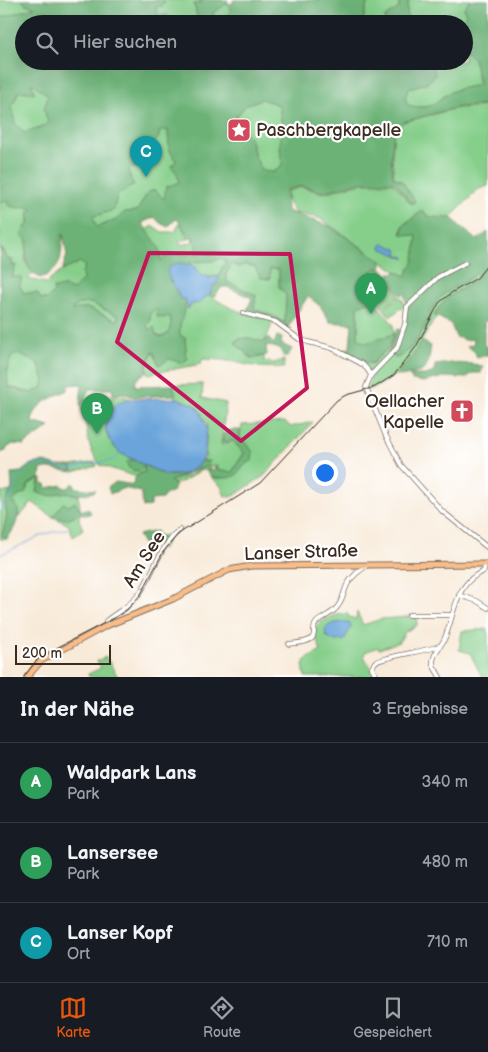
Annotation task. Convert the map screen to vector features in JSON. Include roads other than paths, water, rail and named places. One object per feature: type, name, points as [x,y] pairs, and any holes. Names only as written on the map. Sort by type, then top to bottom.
[{"type":"main road","name":"Lanser Straße","points":[[27,677],[41,660],[106,623],[173,599],[234,568],[368,564],[486,564]]},
{"type":"street","points":[[465,264],[437,278],[408,306],[398,347],[371,376],[366,383],[366,389],[401,465],[444,512],[488,548]]},
{"type":"street","points":[[243,313],[276,322],[299,339],[332,348],[362,364],[371,376]]},
{"type":"street","name":"Am See","points":[[106,623],[135,599],[143,588],[165,545],[180,530]]},
{"type":"street","points":[[289,644],[314,637],[316,622],[332,613],[339,605],[353,576],[368,564]]},
{"type":"street","points":[[440,677],[432,663],[439,646],[443,642],[459,595],[469,580],[484,571],[486,564]]},
{"type":"street","points":[[459,595],[477,601],[488,608]]},
{"type":"street","points":[[409,615],[452,615]]},
{"type":"street","points":[[377,677],[372,668],[375,662],[396,654],[418,652],[439,646]]},
{"type":"water","points":[[383,243],[397,249],[398,255],[405,257],[405,259],[381,248]]},
{"type":"water","points":[[178,263],[193,266],[202,277],[207,275],[208,278],[219,276],[216,285],[213,285],[210,295],[205,297],[201,303],[192,304],[188,309],[185,299],[180,299],[167,271],[170,266]]},
{"type":"water","points":[[179,398],[182,401],[194,404],[201,413],[207,429],[204,457],[197,466],[187,473],[165,475],[120,453],[110,442],[106,430],[107,416],[118,403],[131,399]]},
{"type":"water","points":[[345,622],[350,624],[351,628],[344,640],[335,641],[326,636],[325,630],[329,626],[334,623]]},
{"type":"waterway","points":[[97,463],[113,460],[120,453]]},
{"type":"waterway","points":[[0,512],[11,495],[18,478],[30,465],[43,464],[69,469],[97,463]]},
{"type":"waterway","points":[[0,555],[45,534],[70,528]]},
{"type":"tram line","points":[[24,677],[41,656],[127,610],[141,594],[163,552],[178,534],[260,483],[337,400],[346,395],[375,387],[394,375],[416,347],[439,303],[451,293],[477,278],[488,264]]},
{"type":"place","name":"Paschbergkapelle","points":[[239,130]]},
{"type":"place","name":"Lanser Kopf","points":[[146,177]]},
{"type":"place","name":"Waldpark Lans","points":[[371,314]]},
{"type":"place","name":"Oellacher Kapelle","points":[[462,411]]},
{"type":"place","name":"Lansersee","points":[[97,434]]}]
